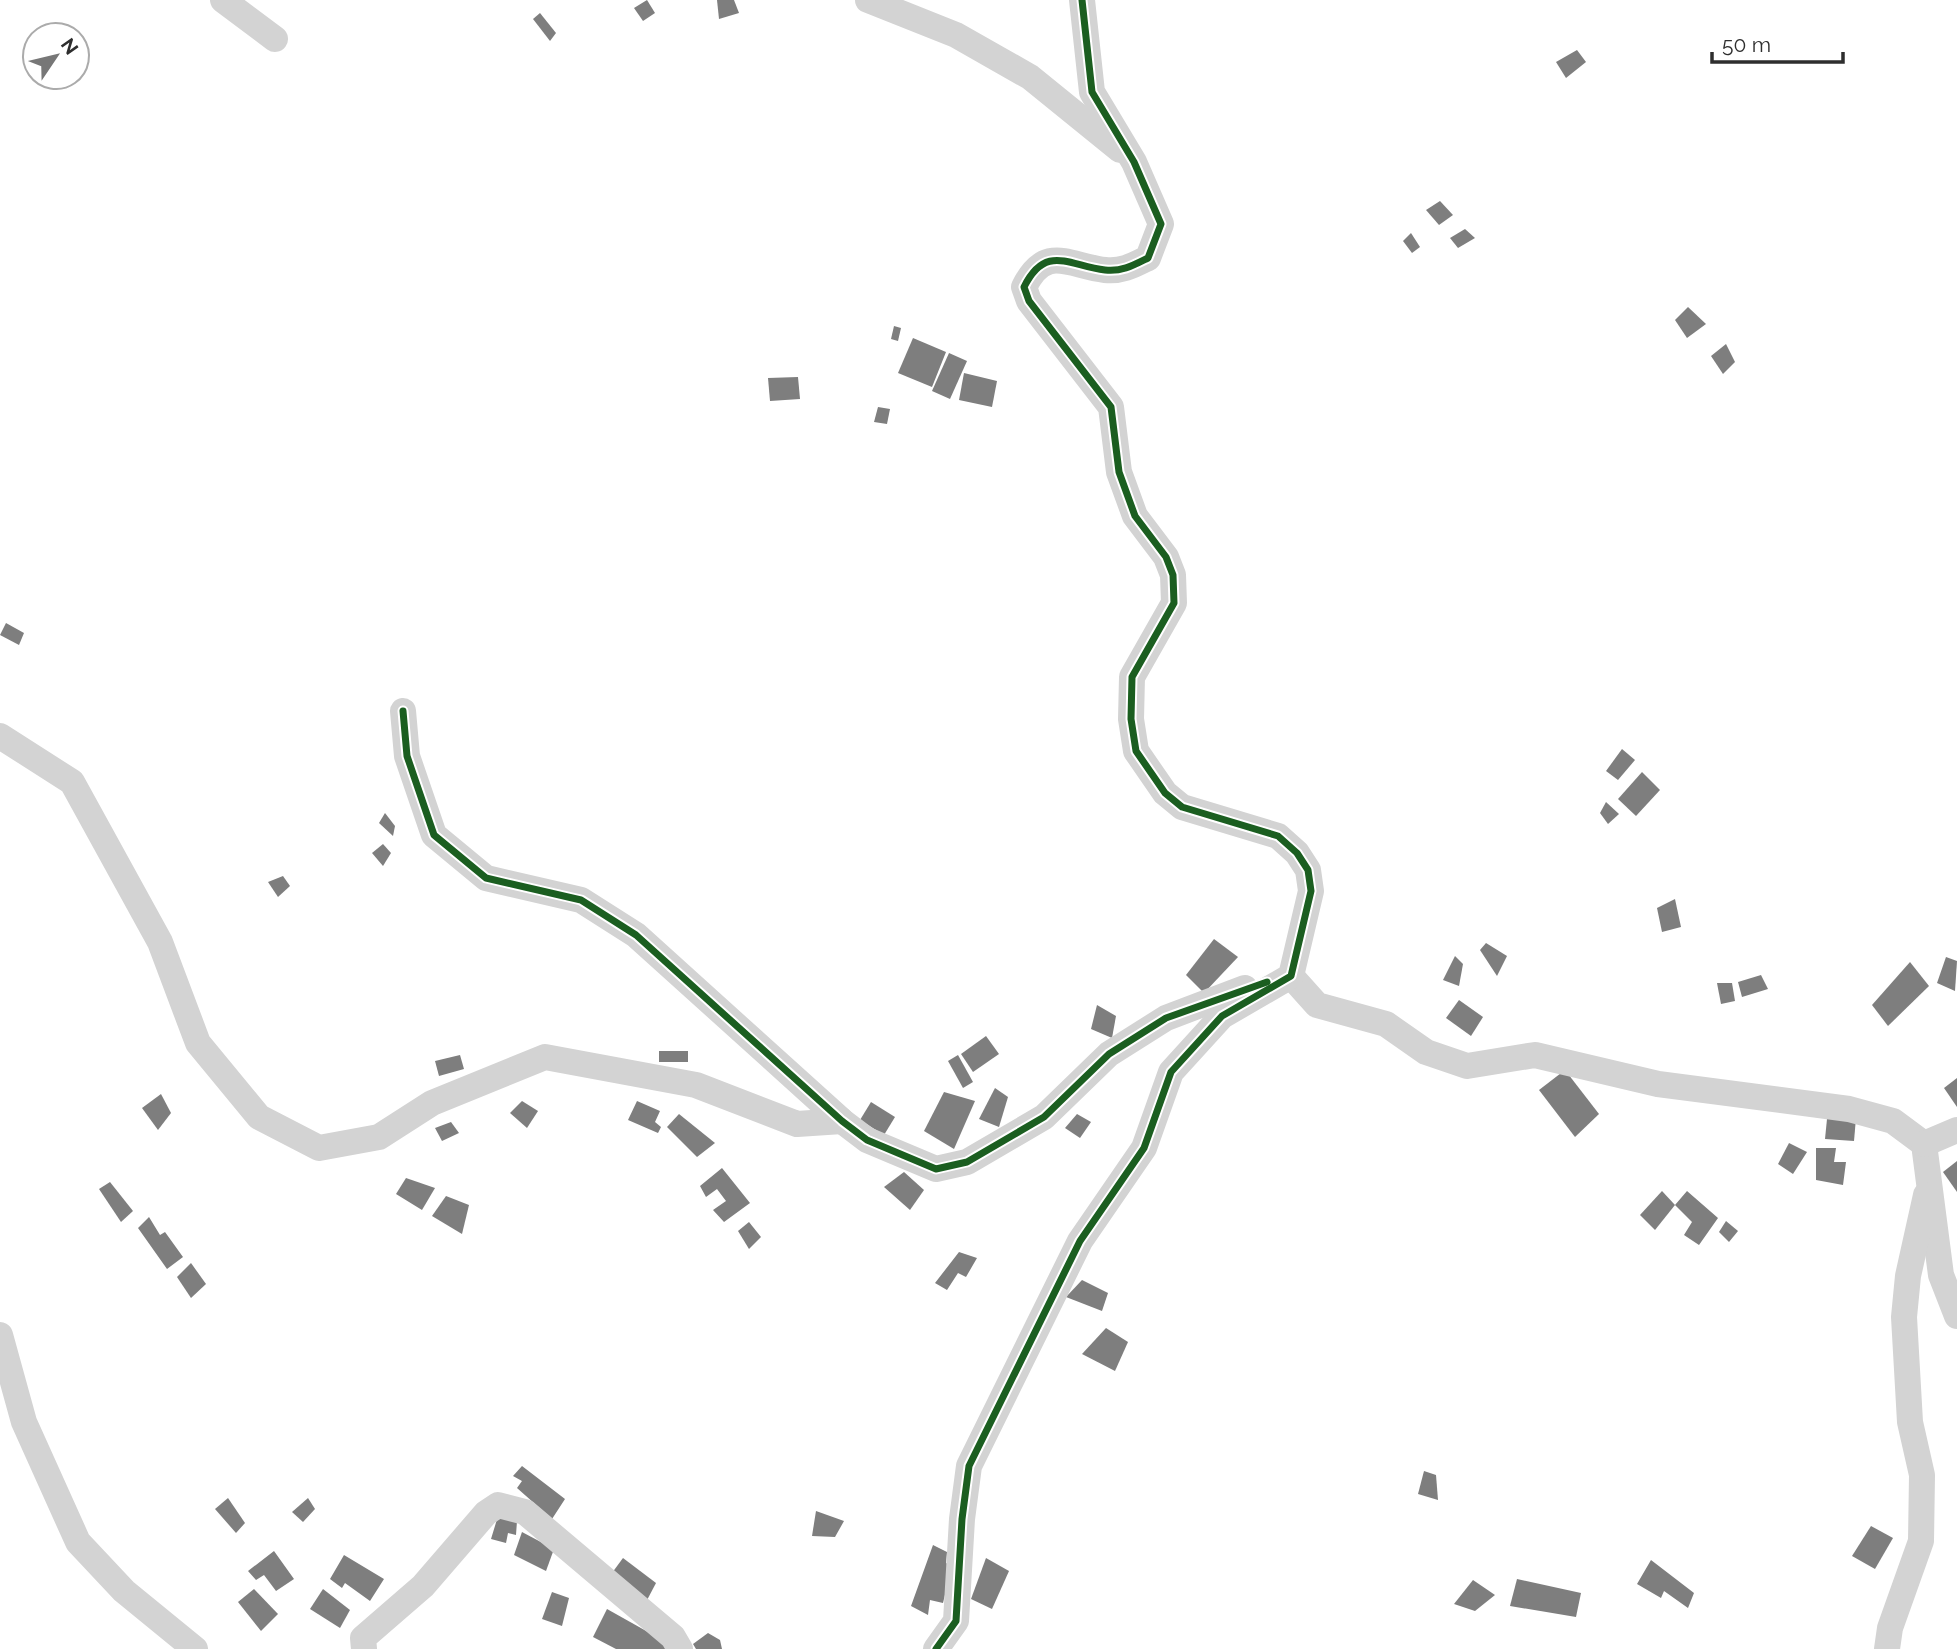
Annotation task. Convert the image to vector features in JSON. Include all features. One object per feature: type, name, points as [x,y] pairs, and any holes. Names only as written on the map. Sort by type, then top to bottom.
[{"type":"street","points":[[223,0],[275,39]]},
{"type":"street","points":[[867,0],[956,35],[1030,77],[1135,162]]},
{"type":"street","points":[[936,1649],[956,1621],[962,1519],[969,1466],[1080,1241],[1143,1148],[1171,1072],[1222,1016],[1291,976],[1311,891],[1308,870],[1297,853],[1278,836],[1182,807],[1165,793],[1148,773],[1136,751],[1131,719],[1132,677],[1174,603],[1173,575],[1166,557],[1135,516],[1119,472],[1111,407],[1030,301],[1024,287],[1031,274],[1044,262],[1062,259],[1115,270],[1125,269],[1148,258],[1161,224],[1135,162],[1092,92],[1082,0]]},
{"type":"street","points":[[403,711],[407,756],[434,835],[486,878],[581,900],[636,935],[842,1121],[867,1140],[936,1169],[967,1162],[1044,1117],[1109,1054],[1166,1018],[1255,985],[1291,976]]},
{"type":"street","points":[[0,736],[72,782],[160,942],[198,1043],[259,1116],[319,1148],[379,1137],[432,1103],[545,1057],[696,1085],[797,1124],[842,1121]]},
{"type":"street","points":[[1291,976],[1317,1005],[1386,1024],[1426,1052],[1467,1066],[1535,1055],[1658,1084],[1849,1109],[1893,1121],[1924,1144],[1941,1275],[1957,1316]]},
{"type":"street","points":[[1924,1144],[1957,1130]]},
{"type":"street","points":[[1887,1649],[1890,1628],[1921,1541],[1922,1475],[1910,1422],[1904,1317],[1908,1276],[1929,1180]]},
{"type":"street","points":[[0,1335],[24,1422],[78,1542],[124,1591],[195,1649]]},
{"type":"street","points":[[364,1649],[363,1638],[423,1586],[486,1513],[498,1506],[525,1512],[673,1637],[680,1649]]},
{"type":"building","points":[[647,0],[655,13],[643,21],[634,8]]},
{"type":"building","points":[[717,0],[734,0],[739,13],[719,19]]},
{"type":"building","points":[[540,13],[556,33],[550,41],[533,19]]},
{"type":"building","points":[[1577,50],[1586,62],[1566,78],[1556,62]]},
{"type":"building","points":[[1440,201],[1453,215],[1439,225],[1426,210]]},
{"type":"building","points":[[1465,229],[1475,238],[1458,248],[1450,238]]},
{"type":"building","points":[[1411,233],[1420,247],[1412,253],[1403,241]]},
{"type":"building","points":[[1688,307],[1706,324],[1687,338],[1675,320]]},
{"type":"building","points":[[894,326],[901,328],[898,341],[891,339]]},
{"type":"building","points":[[913,338],[946,352],[932,387],[898,373]]},
{"type":"building","points":[[1726,344],[1735,362],[1723,374],[1711,356]]},
{"type":"building","points":[[949,353],[967,361],[950,399],[932,391]]},
{"type":"building","points":[[964,373],[997,381],[992,407],[959,400]]},
{"type":"building","points":[[798,377],[800,399],[770,401],[768,378]]},
{"type":"building","points":[[878,407],[890,409],[887,424],[874,422]]},
{"type":"building","points":[[6,623],[24,633],[19,645],[0,635]]},
{"type":"building","points":[[1622,749],[1635,760],[1618,780],[1606,771]]},
{"type":"building","points":[[1642,772],[1660,790],[1636,816],[1618,799]]},
{"type":"building","points":[[1606,802],[1619,814],[1608,824],[1600,813]]},
{"type":"building","points":[[385,813],[395,826],[393,836],[379,823]]},
{"type":"building","points":[[383,844],[391,853],[383,866],[372,853]]},
{"type":"building","points":[[283,876],[290,886],[278,897],[268,882]]},
{"type":"building","points":[[1675,899],[1681,927],[1662,932],[1657,908]]},
{"type":"building","points":[[1214,939],[1238,957],[1204,993],[1186,975]]},
{"type":"building","points":[[1486,943],[1507,956],[1497,976],[1480,950]]},
{"type":"building","points":[[1455,956],[1463,964],[1459,986],[1443,980]]},
{"type":"building","points":[[1946,957],[1957,961],[1955,991],[1937,983]]},
{"type":"building","points":[[1910,962],[1929,986],[1888,1026],[1872,1005]]},
{"type":"building","points":[[1761,975],[1768,989],[1742,997],[1738,982]]},
{"type":"building","points":[[1717,983],[1732,983],[1735,1001],[1721,1004]]},
{"type":"building","points":[[1459,1000],[1483,1017],[1471,1036],[1446,1018]]},
{"type":"building","points":[[1097,1005],[1116,1016],[1112,1038],[1091,1029]]},
{"type":"building","points":[[986,1036],[999,1054],[973,1072],[961,1054]]},
{"type":"building","points":[[659,1051],[688,1051],[688,1062],[659,1062]]},
{"type":"building","points":[[460,1055],[464,1069],[439,1076],[435,1061]]},
{"type":"building","points":[[958,1055],[973,1082],[963,1088],[948,1061]]},
{"type":"building","points":[[1565,1070],[1599,1114],[1575,1137],[1539,1090]]},
{"type":"building","points":[[1957,1078],[1957,1107],[1944,1088]]},
{"type":"building","points":[[995,1088],[1008,1097],[999,1127],[979,1119]]},
{"type":"building","points":[[944,1092],[975,1101],[954,1149],[924,1131]]},
{"type":"building","points":[[161,1094],[171,1113],[158,1130],[142,1108]]},
{"type":"building","points":[[522,1101],[538,1111],[527,1128],[510,1113]]},
{"type":"building","points":[[637,1101],[660,1111],[655,1122],[661,1127],[658,1133],[628,1120]]},
{"type":"building","points":[[871,1102],[895,1117],[884,1135],[860,1120]]},
{"type":"building","points":[[679,1114],[715,1143],[697,1157],[667,1127]]},
{"type":"building","points":[[1077,1114],[1091,1122],[1080,1138],[1065,1128]]},
{"type":"building","points":[[1856,1118],[1854,1141],[1825,1139],[1827,1119]]},
{"type":"building","points":[[451,1122],[459,1133],[442,1141],[435,1128]]},
{"type":"building","points":[[1789,1143],[1807,1152],[1793,1174],[1778,1164]]},
{"type":"building","points":[[1816,1148],[1836,1148],[1834,1162],[1846,1162],[1843,1185],[1816,1180]]},
{"type":"building","points":[[1957,1161],[1957,1192],[1943,1172]]},
{"type":"building","points":[[722,1168],[750,1203],[724,1222],[713,1210],[726,1201],[717,1189],[706,1197],[700,1186]]},
{"type":"building","points":[[904,1172],[924,1190],[910,1210],[884,1187]]},
{"type":"building","points":[[406,1178],[435,1188],[422,1210],[396,1194]]},
{"type":"building","points":[[110,1182],[133,1211],[121,1222],[99,1189]]},
{"type":"building","points":[[1662,1191],[1675,1205],[1655,1230],[1640,1215]]},
{"type":"building","points":[[1687,1191],[1718,1218],[1699,1245],[1684,1235],[1692,1222],[1675,1205]]},
{"type":"building","points":[[446,1196],[469,1205],[462,1234],[432,1216]]},
{"type":"building","points":[[149,1217],[160,1235],[165,1232],[183,1257],[167,1269],[138,1228]]},
{"type":"building","points":[[1726,1221],[1738,1231],[1729,1242],[1719,1232]]},
{"type":"building","points":[[749,1222],[761,1237],[749,1249],[738,1231]]},
{"type":"building","points":[[959,1252],[977,1258],[966,1277],[958,1273],[947,1290],[935,1283]]},
{"type":"building","points":[[191,1263],[206,1284],[191,1298],[177,1277]]},
{"type":"building","points":[[1082,1280],[1108,1293],[1102,1311],[1066,1297]]},
{"type":"building","points":[[1106,1328],[1128,1342],[1115,1371],[1082,1354]]},
{"type":"building","points":[[522,1466],[565,1499],[552,1519],[517,1488],[522,1481],[513,1476]]},
{"type":"building","points":[[1424,1471],[1436,1475],[1438,1500],[1418,1494]]},
{"type":"building","points":[[228,1498],[245,1523],[236,1533],[215,1509]]},
{"type":"building","points":[[308,1498],[315,1509],[303,1522],[292,1512]]},
{"type":"building","points":[[816,1511],[844,1521],[835,1537],[812,1536]]},
{"type":"building","points":[[498,1516],[517,1521],[516,1535],[508,1533],[506,1543],[491,1539]]},
{"type":"building","points":[[1871,1526],[1893,1538],[1875,1569],[1852,1556]]},
{"type":"building","points":[[522,1532],[554,1549],[546,1571],[514,1555]]},
{"type":"building","points":[[933,1545],[947,1552],[946,1563],[952,1566],[943,1603],[930,1600],[928,1615],[911,1606]]},
{"type":"building","points":[[274,1551],[294,1579],[276,1591],[264,1575],[256,1580],[248,1571]]},
{"type":"building","points":[[344,1555],[384,1579],[370,1601],[345,1583],[342,1588],[330,1579]]},
{"type":"building","points":[[623,1558],[656,1583],[646,1602],[609,1577]]},
{"type":"building","points":[[986,1558],[1009,1571],[992,1609],[971,1599]]},
{"type":"building","points":[[1651,1560],[1694,1593],[1688,1608],[1664,1591],[1661,1598],[1637,1584]]},
{"type":"building","points":[[1517,1579],[1581,1593],[1576,1617],[1510,1606]]},
{"type":"building","points":[[1473,1580],[1495,1595],[1475,1611],[1454,1604]]},
{"type":"building","points":[[254,1589],[278,1614],[261,1631],[238,1602]]},
{"type":"building","points":[[323,1589],[350,1610],[340,1628],[310,1609]]},
{"type":"building","points":[[552,1592],[569,1598],[562,1626],[542,1619]]},
{"type":"building","points":[[607,1609],[673,1646],[671,1649],[616,1649],[593,1637]]},
{"type":"building","points":[[708,1633],[720,1640],[722,1649],[696,1649],[693,1644]]},
{"type":"cycle path","points":[[936,1649],[956,1621],[962,1519],[969,1466],[1080,1241],[1144,1148],[1171,1072],[1222,1016],[1291,976],[1311,891],[1308,870],[1297,853],[1278,836],[1182,807],[1165,793],[1136,751],[1131,719],[1132,677],[1174,603],[1173,575],[1166,557],[1135,516],[1119,472],[1111,407],[1029,301],[1024,287],[1032,273],[1050,261],[1059,260],[1111,270],[1138,263],[1148,258],[1161,224],[1134,162],[1092,92],[1082,0]]},
{"type":"cycle path","points":[[403,711],[407,756],[434,835],[486,878],[581,900],[636,935],[842,1121],[867,1140],[936,1169],[967,1162],[1044,1117],[1109,1054],[1166,1018],[1267,982]]}]
